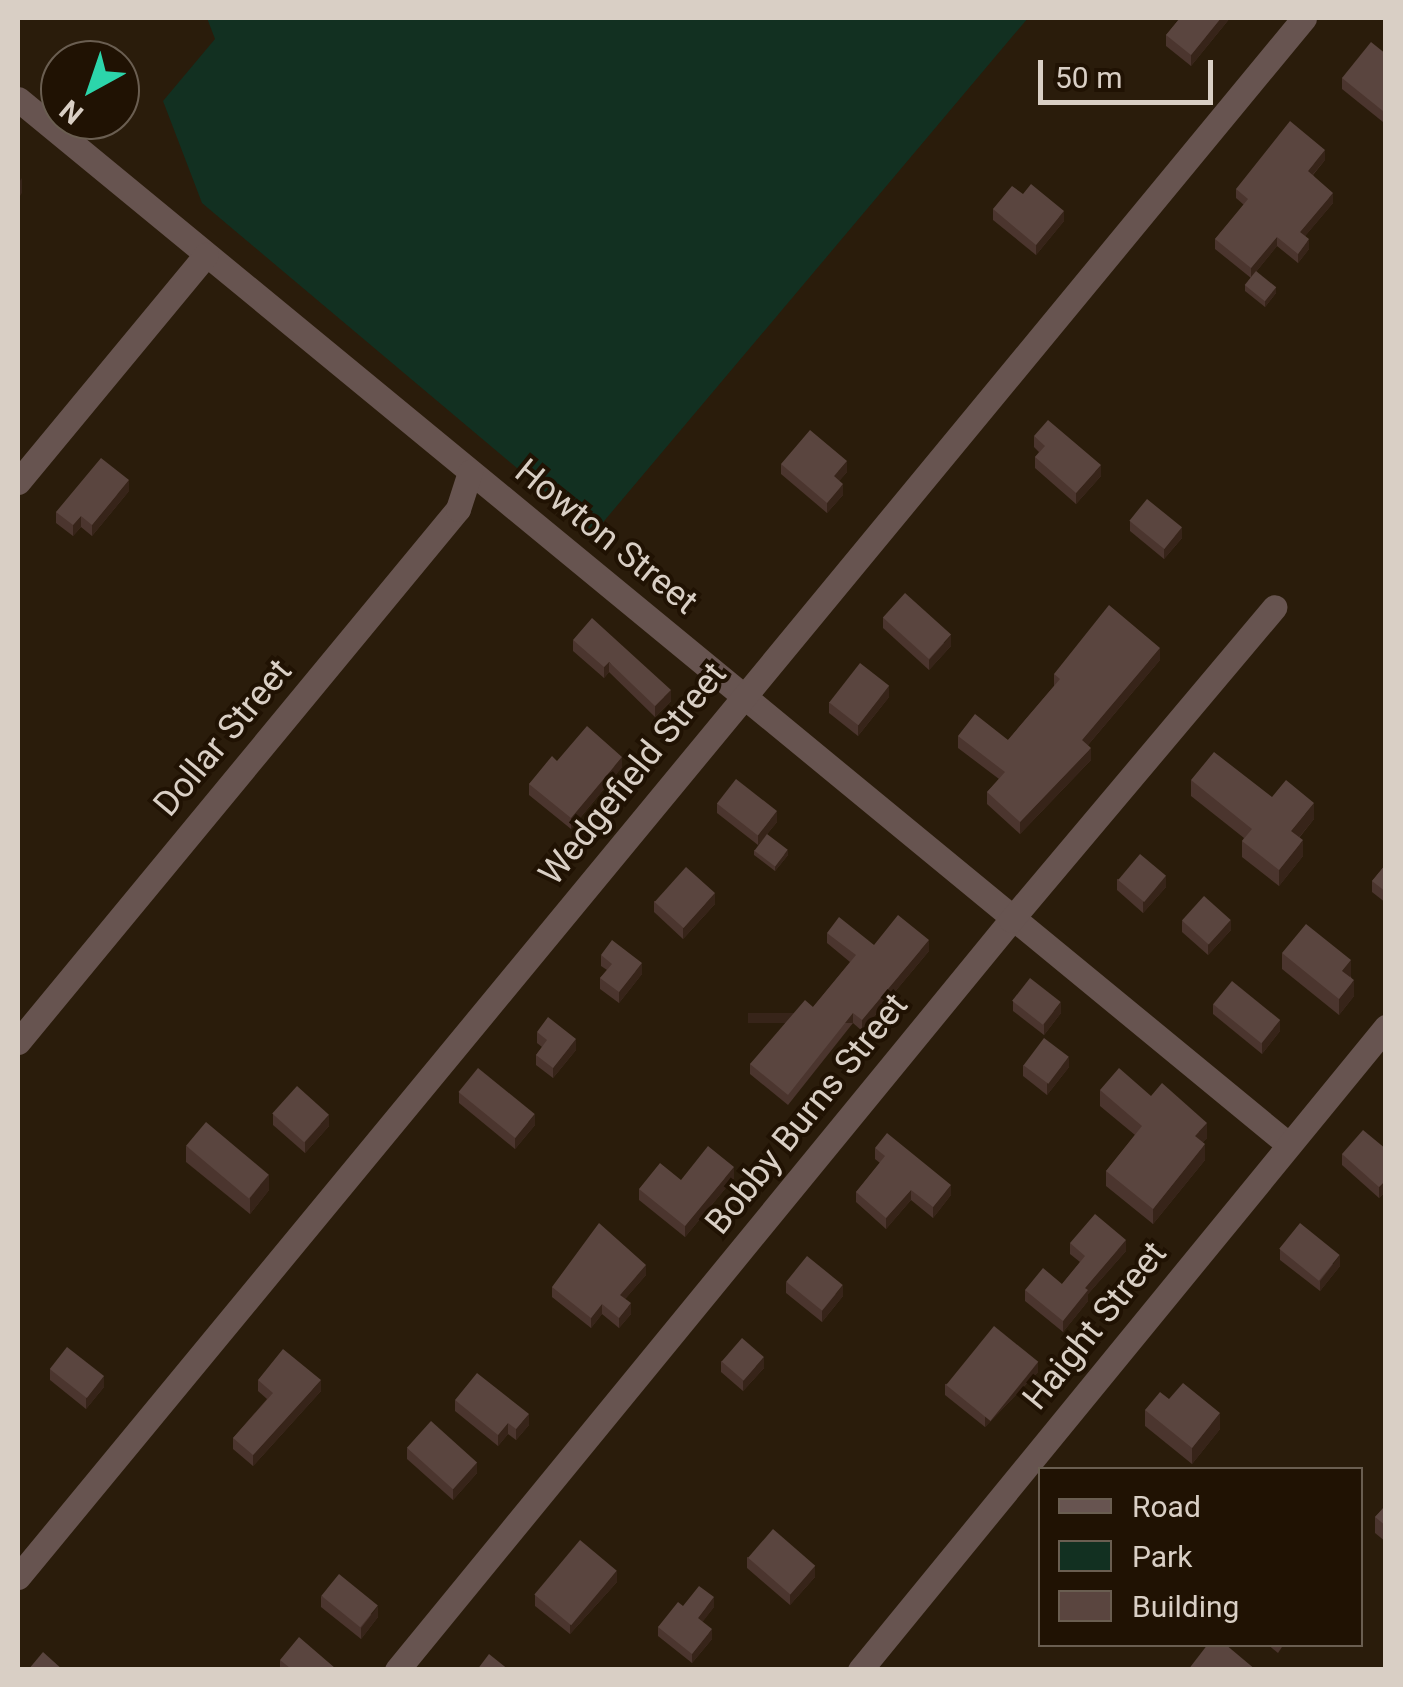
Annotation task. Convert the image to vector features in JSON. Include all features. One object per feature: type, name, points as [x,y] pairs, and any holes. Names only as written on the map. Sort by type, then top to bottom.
[{"type":"street","name":"Wedgefield Street","points":[[18,1577],[1304,18]]},
{"type":"street","name":"Howton Street","points":[[18,99],[1288,1145]]},
{"type":"street","points":[[18,482],[206,255]]},
{"type":"street","name":"Dollar Street","points":[[18,1042],[458,509],[470,472]]},
{"type":"street","name":"Bobby Burns Street","points":[[396,1670],[1012,920],[1275,607]]},
{"type":"street","name":"Haight Street","points":[[860,1670],[1386,1027]]},
{"type":"green space","points":[[207,18],[1028,18],[594,533],[202,203],[163,101],[215,39]]},
{"type":"building","points":[[1180,18],[1221,18],[1191,55],[1166,35]]},
{"type":"building","points":[[1371,42],[1386,54],[1383,111],[1342,78]]},
{"type":"building","points":[[1290,121],[1325,150],[1308,171],[1333,193],[1300,232],[1309,239],[1298,254],[1277,237],[1251,268],[1215,239],[1248,199],[1236,189]]},
{"type":"building","points":[[1031,184],[1064,211],[1036,245],[993,209],[1012,186],[1023,194]]},
{"type":"building","points":[[1256,271],[1276,287],[1265,301],[1245,285]]},
{"type":"building","points":[[1048,420],[1101,465],[1076,493],[1035,457],[1045,446],[1034,436]]},
{"type":"building","points":[[810,430],[847,461],[834,476],[843,484],[827,503],[781,464]]},
{"type":"building","points":[[101,458],[129,480],[92,525],[81,516],[73,525],[56,512]]},
{"type":"building","points":[[1147,499],[1182,527],[1164,549],[1129,521]]},
{"type":"building","points":[[905,593],[951,634],[929,659],[883,618]]},
{"type":"building","points":[[1109,605],[1160,648],[1082,740],[1091,748],[1020,822],[987,792],[1005,772],[958,736],[975,714],[1008,740],[1060,679],[1054,674]]},
{"type":"building","points":[[592,618],[671,690],[655,706],[609,662],[604,667],[573,640]]},
{"type":"building","points":[[860,663],[889,686],[858,725],[829,702]]},
{"type":"building","points":[[587,726],[622,757],[571,818],[529,784],[552,756],[557,761]]},
{"type":"building","points":[[1214,752],[1272,797],[1286,780],[1314,803],[1291,831],[1303,840],[1279,870],[1242,841],[1252,829],[1191,780]]},
{"type":"building","points":[[736,779],[777,811],[758,835],[717,803]]},
{"type":"building","points":[[767,834],[788,850],[775,866],[754,851]]},
{"type":"building","points":[[1140,854],[1166,876],[1144,902],[1118,880]]},
{"type":"building","points":[[1386,864],[1386,892],[1372,881]]},
{"type":"building","points":[[686,867],[715,893],[684,928],[655,902]]},
{"type":"building","points":[[1204,896],[1231,920],[1209,945],[1182,921]]},
{"type":"building","points":[[898,915],[929,940],[862,1020],[853,1013],[788,1095],[750,1064],[805,1000],[813,1007],[856,955],[827,933],[839,917],[874,945]]},
{"type":"building","points":[[1306,924],[1351,960],[1342,971],[1354,980],[1339,999],[1282,953]]},
{"type":"building","points":[[612,940],[642,963],[619,992],[600,978],[612,964],[601,955]]},
{"type":"building","points":[[1030,978],[1061,1002],[1043,1025],[1012,1001]]},
{"type":"building","points":[[1232,981],[1280,1020],[1261,1043],[1213,1004]]},
{"type":"building","points":[[548,1017],[576,1039],[553,1068],[536,1055],[547,1040],[537,1032]]},
{"type":"building","points":[[1044,1038],[1069,1057],[1048,1084],[1024,1065]]},
{"type":"building","points":[[478,1068],[535,1114],[515,1138],[458,1092]]},
{"type":"building","points":[[1119,1068],[1151,1096],[1162,1083],[1207,1123],[1195,1136],[1205,1144],[1153,1209],[1106,1171],[1142,1126],[1100,1090]]},
{"type":"building","points":[[297,1086],[329,1115],[304,1142],[272,1113]]},
{"type":"building","points":[[206,1122],[269,1175],[249,1198],[186,1146]]},
{"type":"building","points":[[1363,1130],[1386,1149],[1386,1180],[1379,1187],[1342,1154]]},
{"type":"building","points":[[887,1133],[951,1185],[933,1207],[911,1190],[886,1218],[856,1192],[885,1156],[875,1148]]},
{"type":"building","points":[[708,1146],[734,1167],[685,1226],[639,1189],[660,1163],[681,1180]]},
{"type":"building","points":[[1095,1214],[1126,1240],[1063,1321],[1025,1290],[1043,1268],[1062,1284],[1085,1256],[1070,1243]]},
{"type":"building","points":[[599,1223],[646,1265],[620,1295],[631,1303],[619,1318],[602,1304],[591,1318],[552,1287]]},
{"type":"building","points":[[1300,1223],[1340,1255],[1319,1281],[1279,1249]]},
{"type":"building","points":[[807,1256],[843,1285],[822,1311],[786,1282]]},
{"type":"building","points":[[994,1326],[1038,1362],[990,1421],[946,1385]]},
{"type":"building","points":[[742,1338],[764,1357],[744,1380],[722,1361]]},
{"type":"building","points":[[67,1347],[104,1376],[87,1398],[50,1369]]},
{"type":"building","points":[[283,1349],[321,1380],[253,1455],[233,1438],[273,1393],[258,1380]]},
{"type":"building","points":[[477,1373],[529,1414],[516,1429],[508,1423],[498,1435],[455,1400]]},
{"type":"building","points":[[1183,1383],[1220,1413],[1192,1448],[1145,1410],[1160,1392],[1169,1399]]},
{"type":"building","points":[[431,1421],[477,1462],[453,1489],[407,1448]]},
{"type":"building","points":[[1386,1505],[1386,1526],[1375,1517]]},
{"type":"building","points":[[773,1529],[815,1566],[790,1594],[748,1558]]},
{"type":"building","points":[[580,1540],[617,1571],[571,1625],[534,1594]]},
{"type":"building","points":[[339,1574],[378,1605],[360,1627],[321,1596]]},
{"type":"building","points":[[699,1586],[714,1597],[698,1618],[712,1629],[692,1654],[658,1627],[678,1602],[683,1606]]},
{"type":"building","points":[[299,1637],[334,1670],[289,1670],[280,1660]]},
{"type":"building","points":[[1206,1647],[1229,1647],[1256,1670],[1188,1670]]},
{"type":"building","points":[[43,1652],[63,1670],[28,1670]]},
{"type":"building","points":[[489,1654],[509,1670],[477,1670]]}]
